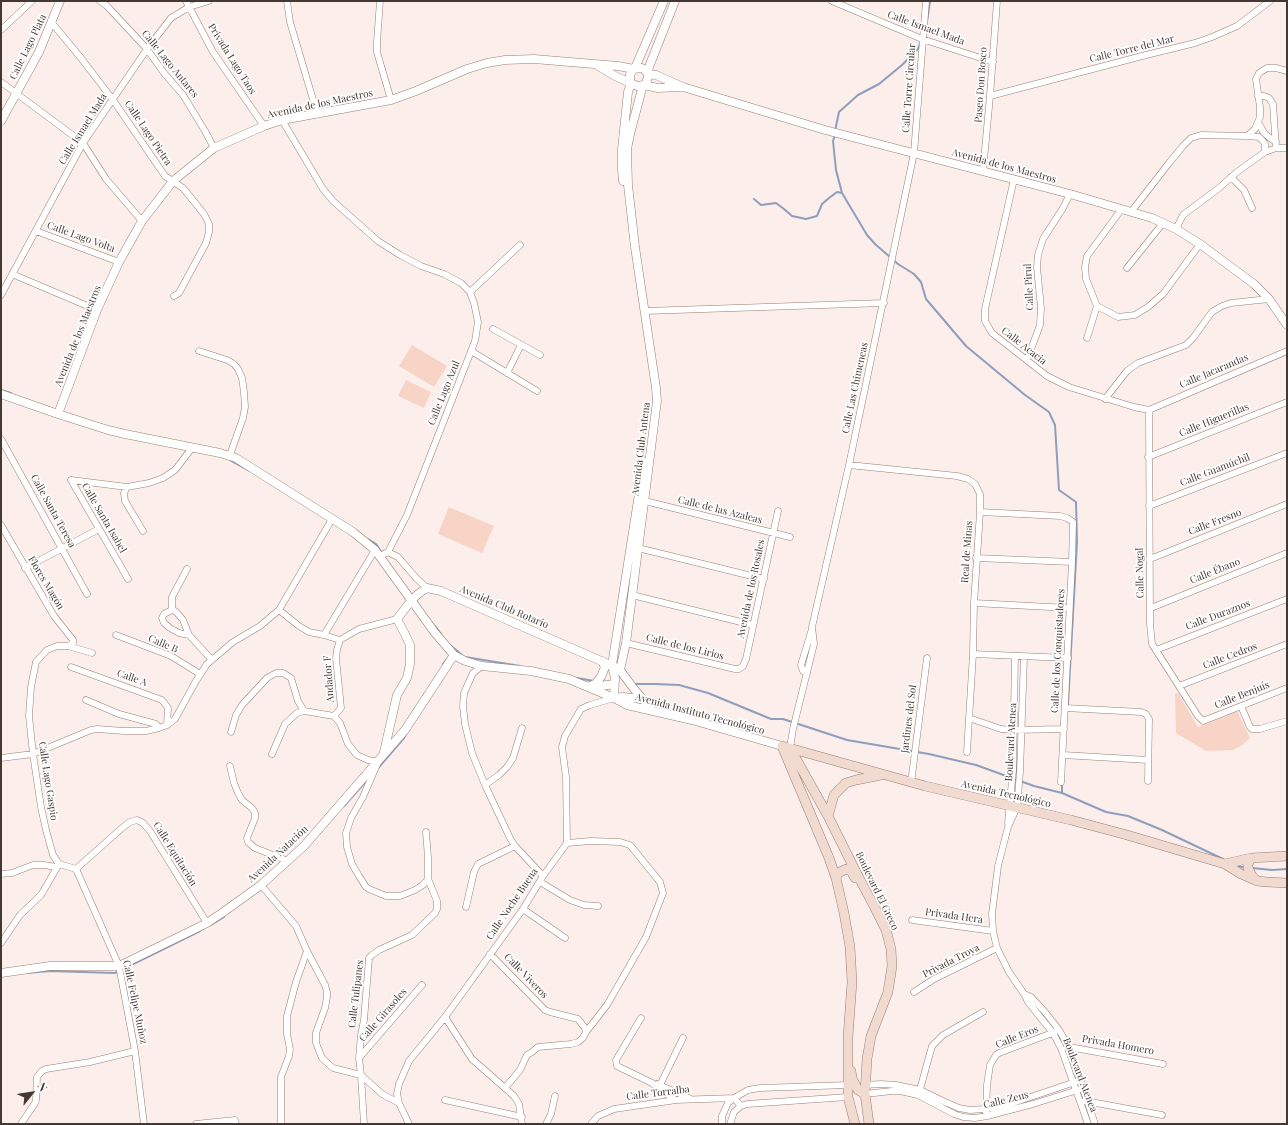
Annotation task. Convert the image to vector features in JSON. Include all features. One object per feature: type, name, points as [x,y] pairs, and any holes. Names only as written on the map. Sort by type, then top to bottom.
[{"type":"main road","name":"Avenida Tecnológico","points":[[786,747],[883,775],[1072,820],[1226,864],[1241,874],[1257,881],[1287,883]]},
{"type":"main road","name":"Boulevard El Greco","points":[[786,747],[830,819],[886,930],[891,949],[892,966],[888,992],[871,1036],[862,1090],[869,1124]]},
{"type":"main road","points":[[786,747],[836,878],[850,947],[852,982],[848,1038],[848,1097],[854,1122]]},
{"type":"main road","points":[[816,828],[830,819],[834,795],[846,784],[856,780],[883,775]]},
{"type":"main road","name":"Avenida Tecnológico","points":[[1226,864],[1251,858],[1287,856]]},
{"type":"main road","points":[[1251,858],[1248,868],[1252,876],[1257,881]]},
{"type":"main road","points":[[836,878],[840,871],[849,870],[854,875],[864,893],[868,894]]},
{"type":"main road","points":[[848,1038],[852,1078],[862,1090],[855,1100],[854,1122]]},
{"type":"street","points":[[1,30],[32,1]]},
{"type":"street","name":"Calle Lago Plata","points":[[1,121],[39,52],[60,1]]},
{"type":"street","name":"Calle Lago Antares","points":[[100,1],[108,4],[147,49],[164,73],[183,95],[214,148]]},
{"type":"street","name":"Calle Ismael Mada","points":[[1,295],[83,143],[147,49],[171,18],[187,4],[209,1]]},
{"type":"street","points":[[287,1],[290,22],[317,113]]},
{"type":"street","points":[[380,1],[377,52],[391,100]]},
{"type":"street","points":[[664,1],[629,77],[631,83],[637,86],[643,85],[648,80],[647,73],[675,1]]},
{"type":"street","name":"Calle Ismael Mada","points":[[832,1],[922,38],[993,62]]},
{"type":"street","name":"Calle Torre Circular","points":[[914,153],[926,1]]},
{"type":"street","name":"Paseo Don Bosco","points":[[983,171],[997,1]]},
{"type":"street","name":"Calle Torre del Mar","points":[[990,96],[1195,43],[1237,26],[1270,1]]},
{"type":"street","name":"Privada Lago Taos","points":[[187,4],[213,52],[264,126]]},
{"type":"street","name":"Calle Lago Pietra","points":[[52,23],[113,100],[165,176],[183,188],[204,214],[209,224],[209,232],[206,243],[179,293],[174,296]]},
{"type":"street","name":"Avenida de los Maestros","points":[[58,414],[97,310],[119,262],[142,222],[173,181],[214,148],[264,126],[282,120],[391,100],[467,69],[487,63],[504,60],[534,59],[618,66],[634,69]]},
{"type":"street","name":"Avenida de los Maestros","points":[[597,65],[614,76],[631,83]]},
{"type":"street","points":[[634,69],[642,68],[647,73]]},
{"type":"street","points":[[1247,136],[1255,129],[1260,117],[1256,78],[1259,73],[1267,68],[1276,68],[1287,71]]},
{"type":"street","name":"Avenida de los Maestros","points":[[647,73],[656,75],[683,87],[825,130],[1070,194],[1152,218],[1176,229],[1200,244],[1254,284],[1270,299],[1287,325]]},
{"type":"street","points":[[1,82],[83,143],[106,179],[142,222]]},
{"type":"street","name":"Avenida Club Antena","points":[[614,698],[615,681],[612,664],[653,400],[622,170],[622,149],[628,92],[631,83]]},
{"type":"street","name":"Avenida de los Maestros","points":[[643,85],[658,88],[683,87]]},
{"type":"street","name":"Avenida Club Antena","points":[[615,681],[620,670],[626,643],[657,400],[635,247],[628,185],[627,149],[643,85]]},
{"type":"street","points":[[1258,96],[1269,98],[1273,104],[1276,145]]},
{"type":"street","points":[[282,120],[323,189],[333,201],[378,241],[421,266],[444,274],[461,283],[470,292],[520,245]]},
{"type":"street","points":[[1258,122],[1264,133],[1276,145],[1287,148]]},
{"type":"street","points":[[1131,212],[1169,163],[1191,138],[1201,135],[1259,137],[1265,144],[1265,152]]},
{"type":"street","points":[[1176,229],[1183,215],[1231,177],[1276,145]]},
{"type":"street","name":"Calle Las Chimeneas","points":[[786,747],[793,729],[814,644],[812,627],[884,303],[914,153]]},
{"type":"street","points":[[1231,177],[1244,190],[1252,208]]},
{"type":"street","name":"Calle Acacia","points":[[1014,179],[985,309],[985,321],[992,333],[1047,376],[1070,387],[1105,399],[1149,410]]},
{"type":"street","name":"Calle Pirul","points":[[1027,360],[1040,325],[1041,308],[1037,267],[1038,255],[1043,239],[1063,208],[1070,194]]},
{"type":"street","points":[[1087,338],[1097,306],[1086,279],[1085,267],[1088,256],[1121,210]]},
{"type":"street","points":[[1127,268],[1163,223]]},
{"type":"street","name":"Calle Lago Volta","points":[[36,231],[119,262]]},
{"type":"street","points":[[1097,306],[1118,317],[1135,314],[1148,307],[1163,294],[1200,244]]},
{"type":"street","points":[[12,274],[97,310]]},
{"type":"street","name":"Calle Lago Azul","points":[[388,552],[407,515],[472,351],[478,322],[470,292]]},
{"type":"street","points":[[1105,399],[1127,371],[1138,363],[1186,345],[1212,312],[1231,303],[1270,299]]},
{"type":"street","points":[[645,311],[884,303]]},
{"type":"street","points":[[493,329],[540,355]]},
{"type":"street","points":[[507,373],[521,345]]},
{"type":"street","points":[[199,351],[227,360],[234,364],[242,378],[245,407],[244,418],[230,455]]},
{"type":"street","points":[[472,351],[537,391]]},
{"type":"street","name":"Calle Jacarandas","points":[[1149,410],[1287,351]]},
{"type":"street","points":[[1,394],[58,414],[125,434],[230,455],[353,532],[378,553],[411,601],[454,655]]},
{"type":"street","name":"Calle Higuerillas","points":[[1148,457],[1287,402]]},
{"type":"street","name":"Calle Nogal","points":[[1149,410],[1148,457],[1152,644],[1198,716],[1203,721]]},
{"type":"street","name":"Calle Santa Teresa","points":[[1,439],[87,594]]},
{"type":"street","name":"Calle Santa Isabel","points":[[128,579],[71,480],[126,487],[149,483],[163,478],[175,470],[192,448]]},
{"type":"street","name":"Calle Guamúchil","points":[[1150,506],[1287,453]]},
{"type":"street","name":"Real de Minas","points":[[848,465],[957,476],[968,479],[975,484],[980,494],[968,752]]},
{"type":"street","points":[[126,487],[124,493],[126,501],[143,531]]},
{"type":"street","name":"Calle de las Azaleas","points":[[645,501],[790,537]]},
{"type":"street","name":"Calle Fresno","points":[[1150,559],[1287,504]]},
{"type":"street","name":"Avenida de los Rosales","points":[[739,669],[743,666],[746,659],[778,511]]},
{"type":"street","name":"Calle de los Conquistadores","points":[[980,512],[1060,516],[1068,518],[1073,522],[1068,658],[1061,782]]},
{"type":"street","points":[[1,758],[33,754],[91,730],[146,731],[167,725],[175,719],[207,664],[233,642],[260,626],[280,610],[332,519]]},
{"type":"street","name":"Flores Magón","points":[[1,525],[54,616],[73,640],[73,643],[68,646]]},
{"type":"street","points":[[25,568],[98,529]]},
{"type":"street","points":[[638,548],[764,579]]},
{"type":"street","points":[[378,553],[388,552]]},
{"type":"street","name":"Avenida Club Rotario","points":[[388,552],[398,557],[427,588],[441,591],[612,664],[620,670]]},
{"type":"street","points":[[324,635],[378,553]]},
{"type":"street","name":"Calle Ébano","points":[[1151,608],[1287,553]]},
{"type":"street","points":[[976,558],[1072,562]]},
{"type":"street","points":[[172,610],[172,597],[187,569]]},
{"type":"street","points":[[280,610],[299,626],[309,632],[340,640],[359,629],[397,619],[411,601],[427,588]]},
{"type":"street","points":[[632,595],[753,625]]},
{"type":"street","name":"Calle Duraznos","points":[[1156,650],[1287,599]]},
{"type":"street","points":[[974,603],[1069,608]]},
{"type":"street","points":[[172,610],[175,611],[183,620],[188,635],[212,660]]},
{"type":"street","points":[[172,610],[164,614],[162,618],[164,623],[179,633],[188,635]]},
{"type":"street","points":[[397,619],[410,645],[410,664],[407,678],[398,695],[380,758],[363,797],[351,818],[346,833],[347,847],[352,864],[366,887],[386,896],[400,896],[424,885],[428,880]]},
{"type":"street","name":"Calle B","points":[[116,635],[171,656],[200,674]]},
{"type":"street","name":"Andador F","points":[[334,716],[341,708],[336,658],[340,640]]},
{"type":"street","name":"Calle de los Lirios","points":[[626,643],[739,669]]},
{"type":"street","name":"Calle Cedros","points":[[1179,686],[1287,644]]},
{"type":"street","name":"Calle Lago Gaspio","points":[[58,866],[53,855],[41,808],[29,716],[31,687],[36,662],[47,650],[57,646],[68,646],[92,653]]},
{"type":"street","points":[[973,654],[1068,658]]},
{"type":"street","name":"Avenida Instituto Tecnológico","points":[[454,655],[464,661],[482,666],[550,674],[591,685],[627,705],[692,720],[786,747]]},
{"type":"street","name":"Avenida Natación","points":[[1,973],[50,966],[119,966],[207,923],[222,913],[261,885],[304,846],[405,730],[454,655]]},
{"type":"street","name":"Boulevard Atenea","points":[[1013,807],[1012,782],[1015,656]]},
{"type":"street","name":"Boulevard Atenea","points":[[1024,657],[1019,784],[998,866],[992,914],[993,931],[997,948],[1009,972],[1028,1002],[1061,1048],[1072,1083],[1088,1124]]},
{"type":"street","name":"Jardines del Sol","points":[[911,782],[927,658]]},
{"type":"street","points":[[591,685],[601,677],[605,667],[602,661]]},
{"type":"street","points":[[482,666],[473,673],[469,681],[464,693],[463,706],[465,724],[472,753],[485,785],[515,846],[542,879],[570,900],[584,905],[598,906]]},
{"type":"street","name":"Calle A","points":[[70,667],[162,700],[168,708],[167,725]]},
{"type":"street","points":[[620,670],[653,711]]},
{"type":"street","points":[[231,732],[236,715],[242,705],[267,678],[276,673],[283,673],[291,678],[298,701],[304,711]]},
{"type":"street","points":[[591,685],[600,686],[615,681]]},
{"type":"street","name":"Calle Benjuís","points":[[1203,721],[1287,688]]},
{"type":"street","points":[[505,1088],[520,1070],[528,1055],[538,1047],[571,1044],[578,1042],[583,1038],[607,1004],[646,937],[663,893],[660,882],[630,845],[625,843],[591,841],[567,843],[566,777],[562,747],[568,730],[581,710],[590,705],[614,698],[623,697],[643,699]]},
{"type":"street","points":[[86,700],[118,714],[156,724],[159,728]]},
{"type":"street","points":[[1241,706],[1250,727],[1255,730],[1287,721]]},
{"type":"street","points":[[1065,708],[1144,713],[1148,716],[1148,781]]},
{"type":"street","points":[[272,754],[285,724],[304,711],[334,716],[340,723],[348,744],[357,755],[368,760],[380,758]]},
{"type":"street","points":[[969,718],[996,728],[1014,730],[1064,729]]},
{"type":"street","points":[[485,785],[499,775],[513,758],[522,728]]},
{"type":"street","points":[[1063,755],[1148,760]]},
{"type":"street","points":[[230,766],[238,793],[242,800],[252,808],[255,813],[255,818],[247,838],[248,842],[255,848],[288,861]]},
{"type":"street","name":"Calle Equitación","points":[[76,869],[122,828],[130,822],[137,820],[143,823],[150,831],[207,923]]},
{"type":"street","name":"Calle Tulipanes","points":[[364,1124],[359,1058],[369,958],[379,950],[412,935],[437,910],[437,901],[428,880],[426,832]]},
{"type":"street","name":"Calle Noche Buena","points":[[398,1104],[397,1094],[399,1084],[409,1061],[446,1017],[523,909],[567,843]]},
{"type":"street","points":[[466,907],[474,872],[478,864],[515,846]]},
{"type":"street","points":[[1,874],[12,873],[33,865],[58,866],[76,869]]},
{"type":"street","points":[[1,943],[20,915],[41,895],[58,866]]},
{"type":"street","name":"Calle Felipe Muñoz","points":[[76,869],[119,966],[135,1051],[144,1124]]},
{"type":"street","points":[[261,885],[296,926],[307,951],[325,984],[328,997],[326,1008],[316,1033],[316,1043],[322,1058],[334,1068],[361,1075],[382,1094],[398,1104],[409,1124]]},
{"type":"street","points":[[523,909],[565,938]]},
{"type":"street","name":"Privada Hera","points":[[912,920],[993,931]]},
{"type":"street","name":"Privada Troya","points":[[914,992],[934,979],[997,948]]},
{"type":"street","points":[[281,1124],[282,1077],[290,1049],[287,1034],[287,1016],[296,982],[307,951]]},
{"type":"street","name":"Calle Viveros","points":[[490,954],[546,1010],[578,1019],[585,1028],[586,1032]]},
{"type":"street","name":"Calle Girasoles","points":[[359,1058],[422,985]]},
{"type":"street","name":"Boulevard Atenea","points":[[1024,994],[1031,997],[1038,1004],[1059,1030],[1070,1047],[1095,1124]]},
{"type":"street","points":[[919,1092],[932,1046],[943,1035],[983,1012]]},
{"type":"street","points":[[445,1100],[522,1121],[519,1104],[514,1096],[472,1059],[446,1017]]},
{"type":"street","points":[[641,1018],[616,1062],[618,1067],[690,1099]]},
{"type":"street","points":[[1052,1034],[1059,1030]]},
{"type":"street","name":"Calle Eros","points":[[986,1113],[986,1085],[990,1065],[996,1055],[999,1052],[1052,1034]]},
{"type":"street","points":[[660,1085],[683,1038]]},
{"type":"street","name":"Privada Homero","points":[[1061,1048],[1070,1047],[1163,1064]]},
{"type":"street","points":[[21,1124],[35,1104],[37,1077],[42,1071],[46,1069],[90,1062],[135,1051]]},
{"type":"street","name":"Calle Zeus","points":[[862,1090],[881,1084],[896,1085],[919,1092],[954,1114],[963,1117],[975,1118],[1031,1096],[1081,1080]]},
{"type":"street","points":[[652,1083],[660,1091],[676,1100]]},
{"type":"street","name":"Calle Torralba","points":[[722,1124],[722,1116],[728,1103],[748,1090],[760,1088],[848,1085]]},
{"type":"street","name":"Calle Zeus","points":[[986,1113],[1033,1104],[1084,1088]]},
{"type":"street","name":"Calle Zeus","points":[[862,1090],[919,1092]]},
{"type":"street","points":[[546,1124],[551,1114],[555,1096]]},
{"type":"street","points":[[1031,1096],[1033,1104]]},
{"type":"street","points":[[730,1124],[734,1112],[741,1106],[747,1104],[848,1097]]},
{"type":"street","points":[[734,1098],[741,1106]]},
{"type":"street","name":"Calle Torralba","points":[[591,1124],[598,1116],[614,1109],[676,1100],[734,1098]]},
{"type":"street","points":[[1079,1101],[1088,1101],[1162,1115]]},
{"type":"street","points":[[196,1124],[235,1120],[236,1124]]},
{"type":"shaded area","points":[[412,345],[447,366],[434,387],[399,366]]},
{"type":"shaded area","points":[[406,380],[431,392],[424,408],[398,396]]},
{"type":"shaded area","points":[[449,507],[494,526],[482,553],[438,534]]},
{"type":"shaded area","points":[[1178,693],[1198,727],[1237,711],[1250,738],[1233,750],[1206,751],[1176,733],[1175,694]]},
{"type":"waterway","points":[[926,28],[930,1]]},
{"type":"waterway","points":[[835,131],[839,112],[858,95],[879,84],[902,65],[918,49],[920,43]]},
{"type":"waterway","points":[[835,135],[833,141],[836,170],[842,193]]},
{"type":"waterway","points":[[754,199],[761,205],[776,203],[792,216],[806,219],[817,216],[822,204],[837,192],[842,193],[867,235],[898,264],[914,274],[921,282],[926,299],[966,346],[1025,395],[1049,412],[1055,425],[1059,490],[1076,502],[1077,542],[1068,704]]},
{"type":"waterway","points":[[1,390],[11,393]]},
{"type":"waterway","points":[[230,460],[250,471]]},
{"type":"waterway","points":[[368,539],[376,544],[382,553]]},
{"type":"waterway","points":[[435,626],[441,634]]},
{"type":"waterway","points":[[450,645],[462,655]]},
{"type":"waterway","points":[[443,664],[450,655]]},
{"type":"waterway","points":[[465,657],[520,666]]},
{"type":"waterway","points":[[577,678],[594,681]]},
{"type":"waterway","points":[[634,684],[679,685],[708,693],[771,719],[783,719],[847,740],[929,754],[976,765],[1034,786],[1062,793],[1106,812],[1128,816],[1162,830],[1223,859]]},
{"type":"waterway","points":[[379,767],[407,733]]},
{"type":"waterway","points":[[344,806],[368,779]]},
{"type":"waterway","points":[[1062,782],[1062,793]]},
{"type":"waterway","points":[[1236,865],[1245,868]]},
{"type":"waterway","points":[[1252,868],[1272,870],[1287,869]]},
{"type":"waterway","points":[[211,925],[224,917]]},
{"type":"waterway","points":[[26,973],[50,971],[115,973],[200,931]]}]
